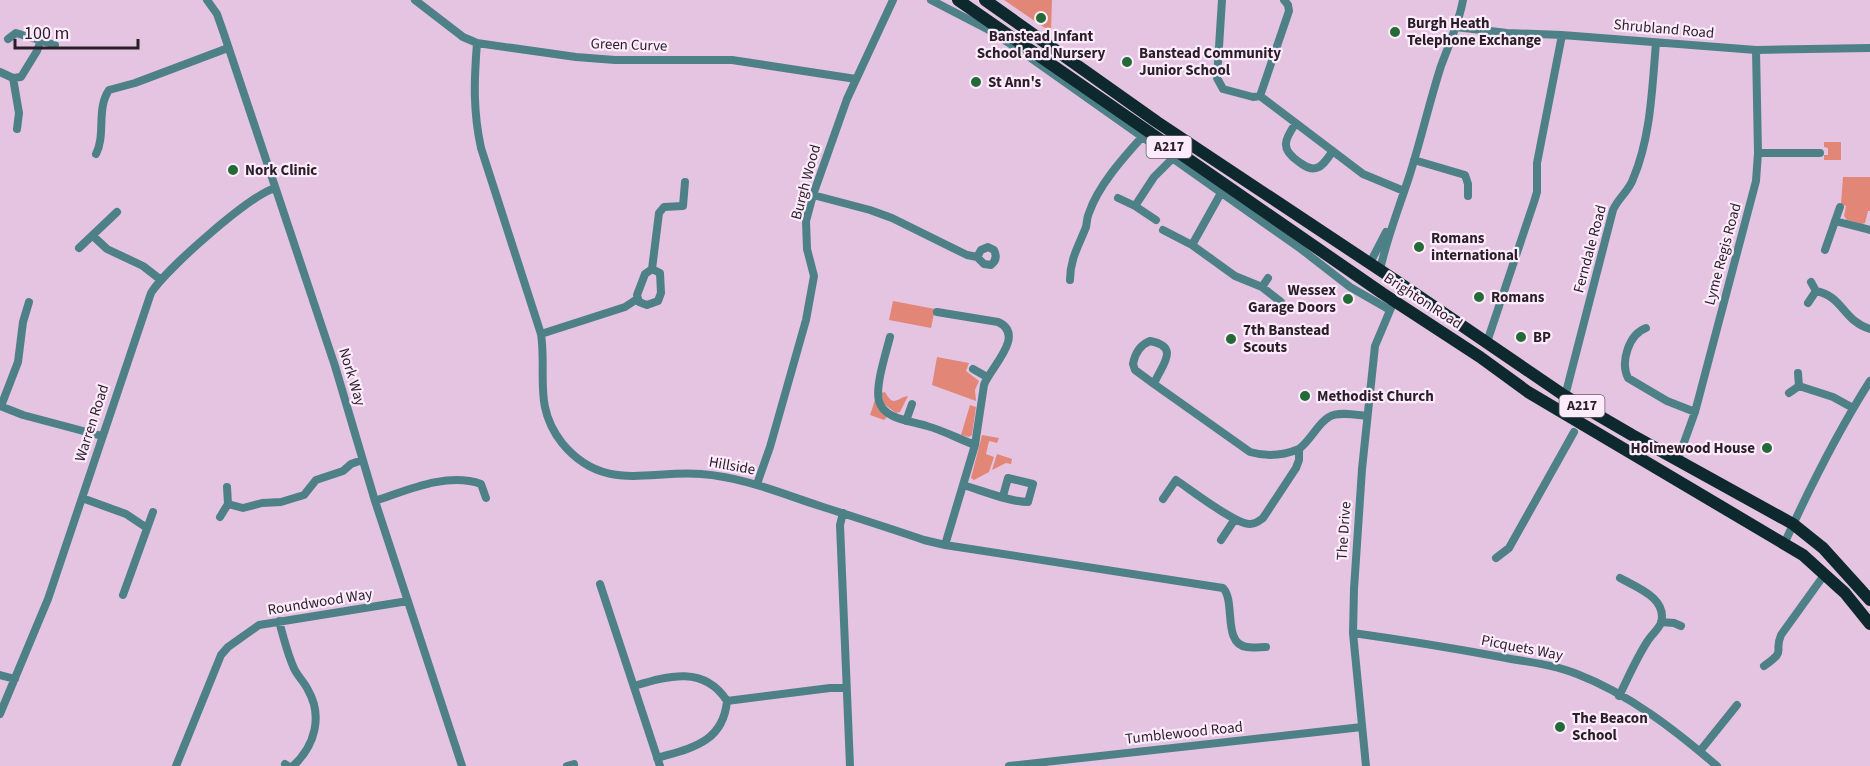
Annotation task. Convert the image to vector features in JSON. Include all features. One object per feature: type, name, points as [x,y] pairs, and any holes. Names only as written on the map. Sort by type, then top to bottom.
[{"type":"highway","name":"Brighton Road","points":[[958,0],[1392,306],[1480,357],[1528,392],[1785,542],[1828,576],[1870,624]]},
{"type":"highway","name":"Brighton Road","points":[[985,0],[1157,122],[1565,396],[1793,524],[1823,548],[1870,600]]},
{"type":"highway","points":[[1375,267],[1370,270],[1374,278],[1467,343],[1480,357]]},
{"type":"street","name":"Nork Way","points":[[207,0],[217,14],[335,366],[375,501],[462,766]]},
{"type":"street","name":"Green Curve","points":[[415,0],[463,37],[477,43],[596,58],[732,60],[856,79]]},
{"type":"street","name":"Burgh Wood","points":[[757,484],[770,447],[806,320],[814,276],[807,249],[806,221],[813,195],[834,133],[856,79],[893,0]]},
{"type":"street","name":"Brighton Road","points":[[931,0],[997,36],[1301,249],[1350,287],[1392,306]]},
{"type":"street","points":[[1222,0],[1217,78],[1219,85],[1226,91],[1253,97],[1260,96],[1364,174],[1404,191]]},
{"type":"street","points":[[1260,96],[1289,11],[1284,0]]},
{"type":"street","points":[[1375,267],[1404,191],[1463,0]]},
{"type":"street","name":"Shrubland Road","points":[[1456,27],[1507,33],[1756,50],[1870,48]]},
{"type":"street","points":[[8,39],[16,33],[55,45]]},
{"type":"street","points":[[1487,342],[1534,202],[1537,162],[1562,35]]},
{"type":"street","points":[[0,72],[13,78],[21,77],[41,40]]},
{"type":"street","name":"Hillside","points":[[477,43],[474,112],[481,148],[541,334],[543,349],[541,390],[545,408],[555,432],[571,453],[581,461],[605,473],[621,476],[702,474],[757,484],[945,545],[1223,588],[1228,595],[1232,629],[1236,641],[1246,647],[1266,647]]},
{"type":"street","name":"Ferndale Road","points":[[1565,396],[1613,210],[1633,181],[1639,159],[1651,103],[1656,43]]},
{"type":"street","points":[[96,154],[100,146],[104,100],[109,90],[135,83],[228,48]]},
{"type":"street","name":"Lyme Regis Road","points":[[1678,459],[1695,412],[1756,181],[1758,153],[1756,50]]},
{"type":"street","points":[[13,78],[19,113],[17,129]]},
{"type":"street","points":[[1296,123],[1286,140],[1289,155],[1314,169],[1320,167],[1333,151]]},
{"type":"street","points":[[1070,279],[1070,268],[1089,212],[1118,165],[1142,137]]},
{"type":"street","points":[[1758,153],[1820,153]]},
{"type":"street","points":[[1136,206],[1154,177],[1173,158]]},
{"type":"street","points":[[1414,160],[1464,175],[1468,184],[1468,196]]},
{"type":"street","points":[[652,269],[659,213],[664,207],[683,206],[684,182]]},
{"type":"street","name":"Warren Road","points":[[0,714],[48,599],[145,306],[151,294],[161,280],[240,209],[265,190],[274,188]]},
{"type":"street","points":[[1192,245],[1221,193]]},
{"type":"street","points":[[813,195],[892,218],[966,255],[977,257]]},
{"type":"street","points":[[1118,198],[1136,206],[1156,220]]},
{"type":"street","points":[[1825,250],[1840,207]]},
{"type":"street","points":[[79,248],[117,212]]},
{"type":"street","points":[[1835,220],[1869,229],[1870,219]]},
{"type":"street","points":[[1375,267],[1378,246],[1391,226]]},
{"type":"street","points":[[1163,230],[1192,245],[1198,252],[1241,279],[1262,287],[1281,302]]},
{"type":"street","points":[[93,236],[106,249],[143,266],[161,280]]},
{"type":"street","points":[[541,334],[625,307],[637,299],[648,270],[657,270],[661,277],[660,297],[651,305],[643,304],[637,299]]},
{"type":"street","points":[[1262,287],[1268,278]]},
{"type":"street","points":[[1811,282],[1816,291],[1834,298],[1847,315],[1870,329]]},
{"type":"street","points":[[1808,303],[1816,291]]},
{"type":"street","points":[[29,302],[23,322],[18,362],[1,406],[23,415],[102,436]]},
{"type":"street","name":"The Drive","points":[[1366,766],[1353,633],[1354,589],[1367,416],[1375,346],[1392,306]]},
{"type":"street","points":[[937,312],[999,322],[1007,328],[1009,336],[1008,347],[987,377],[975,445],[945,545]]},
{"type":"street","points":[[1646,328],[1639,331],[1630,344],[1625,372],[1629,378],[1667,401],[1695,412]]},
{"type":"street","points":[[890,337],[879,389],[879,400],[883,408],[906,421],[926,425],[975,445]]},
{"type":"street","points":[[1154,384],[1168,356],[1161,344],[1150,341],[1138,349],[1133,364],[1136,370],[1154,384],[1250,452],[1260,455],[1279,455],[1299,449],[1306,444],[1329,416],[1336,414],[1367,416]]},
{"type":"street","points":[[973,369],[987,377]]},
{"type":"street","points":[[1798,373],[1799,386]]},
{"type":"street","points":[[1785,542],[1813,482],[1870,381]]},
{"type":"street","points":[[1789,393],[1799,386]]},
{"type":"street","points":[[1799,386],[1853,408]]},
{"type":"street","points":[[906,421],[912,404]]},
{"type":"street","points":[[1496,558],[1509,548],[1574,432]]},
{"type":"street","points":[[1163,499],[1176,480],[1239,521],[1251,525],[1263,518],[1296,468],[1299,449]]},
{"type":"street","points":[[228,504],[243,508],[304,495],[316,480],[344,471],[351,464],[362,460]]},
{"type":"street","points":[[375,501],[429,484],[458,480],[482,484],[486,498]]},
{"type":"street","points":[[963,485],[1003,496]]},
{"type":"street","points":[[220,517],[228,504],[227,487]]},
{"type":"street","points":[[82,498],[126,514],[147,528]]},
{"type":"street","points":[[123,595],[153,512]]},
{"type":"street","points":[[843,513],[840,525],[850,766]]},
{"type":"street","points":[[1221,540],[1239,521]]},
{"type":"street","points":[[1619,696],[1640,654],[1661,622],[1659,607],[1655,600],[1649,594],[1620,578]]},
{"type":"street","points":[[1764,666],[1778,657],[1781,635],[1821,578]]},
{"type":"street","points":[[600,584],[658,762],[702,744],[713,734],[726,712],[727,701],[719,690],[689,675],[666,677],[634,686]]},
{"type":"street","name":"Roundwood Way","points":[[176,766],[221,655],[253,628],[279,621],[408,601]]},
{"type":"street","points":[[279,621],[293,666],[308,688],[316,713],[316,726],[307,751],[289,765]]},
{"type":"street","points":[[1661,622],[1681,626]]},
{"type":"street","name":"Picquets Way","points":[[1353,633],[1441,645],[1556,667],[1593,681],[1619,696],[1666,725],[1717,766]]},
{"type":"street","points":[[0,675],[15,680]]},
{"type":"street","points":[[727,701],[846,688]]},
{"type":"street","points":[[1700,751],[1737,705]]},
{"type":"street","name":"Tumblewood Road","points":[[1009,766],[1052,764],[1362,727]]},
{"type":"shaded area","name":"Banstead Infant School and Nursery","points":[[1004,0],[1052,0],[1051,32],[1007,2]]},
{"type":"shaded area","points":[[1824,142],[1841,142],[1841,160],[1824,160],[1824,155],[1828,155],[1828,148],[1824,147]]},
{"type":"shaded area","points":[[1843,177],[1870,177],[1870,211],[1868,211],[1865,223],[1847,220],[1844,216],[1846,206],[1841,204]]},
{"type":"shaded area","points":[[893,301],[935,309],[931,328],[889,320]]},
{"type":"shaded area","points":[[937,357],[969,363],[966,371],[979,381],[975,390],[976,401],[932,385]]},
{"type":"shaded area","points":[[885,392],[893,401],[908,396],[900,412],[896,413],[884,404],[881,393]]},
{"type":"shaded area","points":[[875,400],[888,416],[884,420],[870,415]]},
{"type":"shaded area","points":[[970,405],[976,407],[972,435],[969,437],[961,435]]},
{"type":"shaded area","points":[[982,435],[999,438],[997,443],[989,441],[986,454],[994,457],[989,472],[974,480],[971,478]]},
{"type":"shaded area","points":[[997,454],[1012,459],[1011,464],[1006,463],[992,470]]},
{"type":"place","name":"Banstead Infant School and Nursery","points":[[1041,18]]},
{"type":"place","name":"Burgh Heath Telephone Exchange","points":[[1395,32]]},
{"type":"place","name":"Banstead Community Junior School","points":[[1127,62]]},
{"type":"place","name":"St Ann's","points":[[976,82]]},
{"type":"place","name":"Nork Clinic","points":[[233,170]]},
{"type":"place","name":"Romans international","points":[[1419,247]]},
{"type":"place","name":"Romans","points":[[1479,297]]},
{"type":"place","name":"Wessex Garage Doors","points":[[1348,299]]},
{"type":"place","name":"BP","points":[[1521,337]]},
{"type":"place","name":"7th Banstead Scouts","points":[[1231,339]]},
{"type":"place","name":"Methodist Church","points":[[1305,396]]},
{"type":"place","name":"Holmewood House","points":[[1767,448]]},
{"type":"place","name":"The Beacon School","points":[[1560,727]]}]
